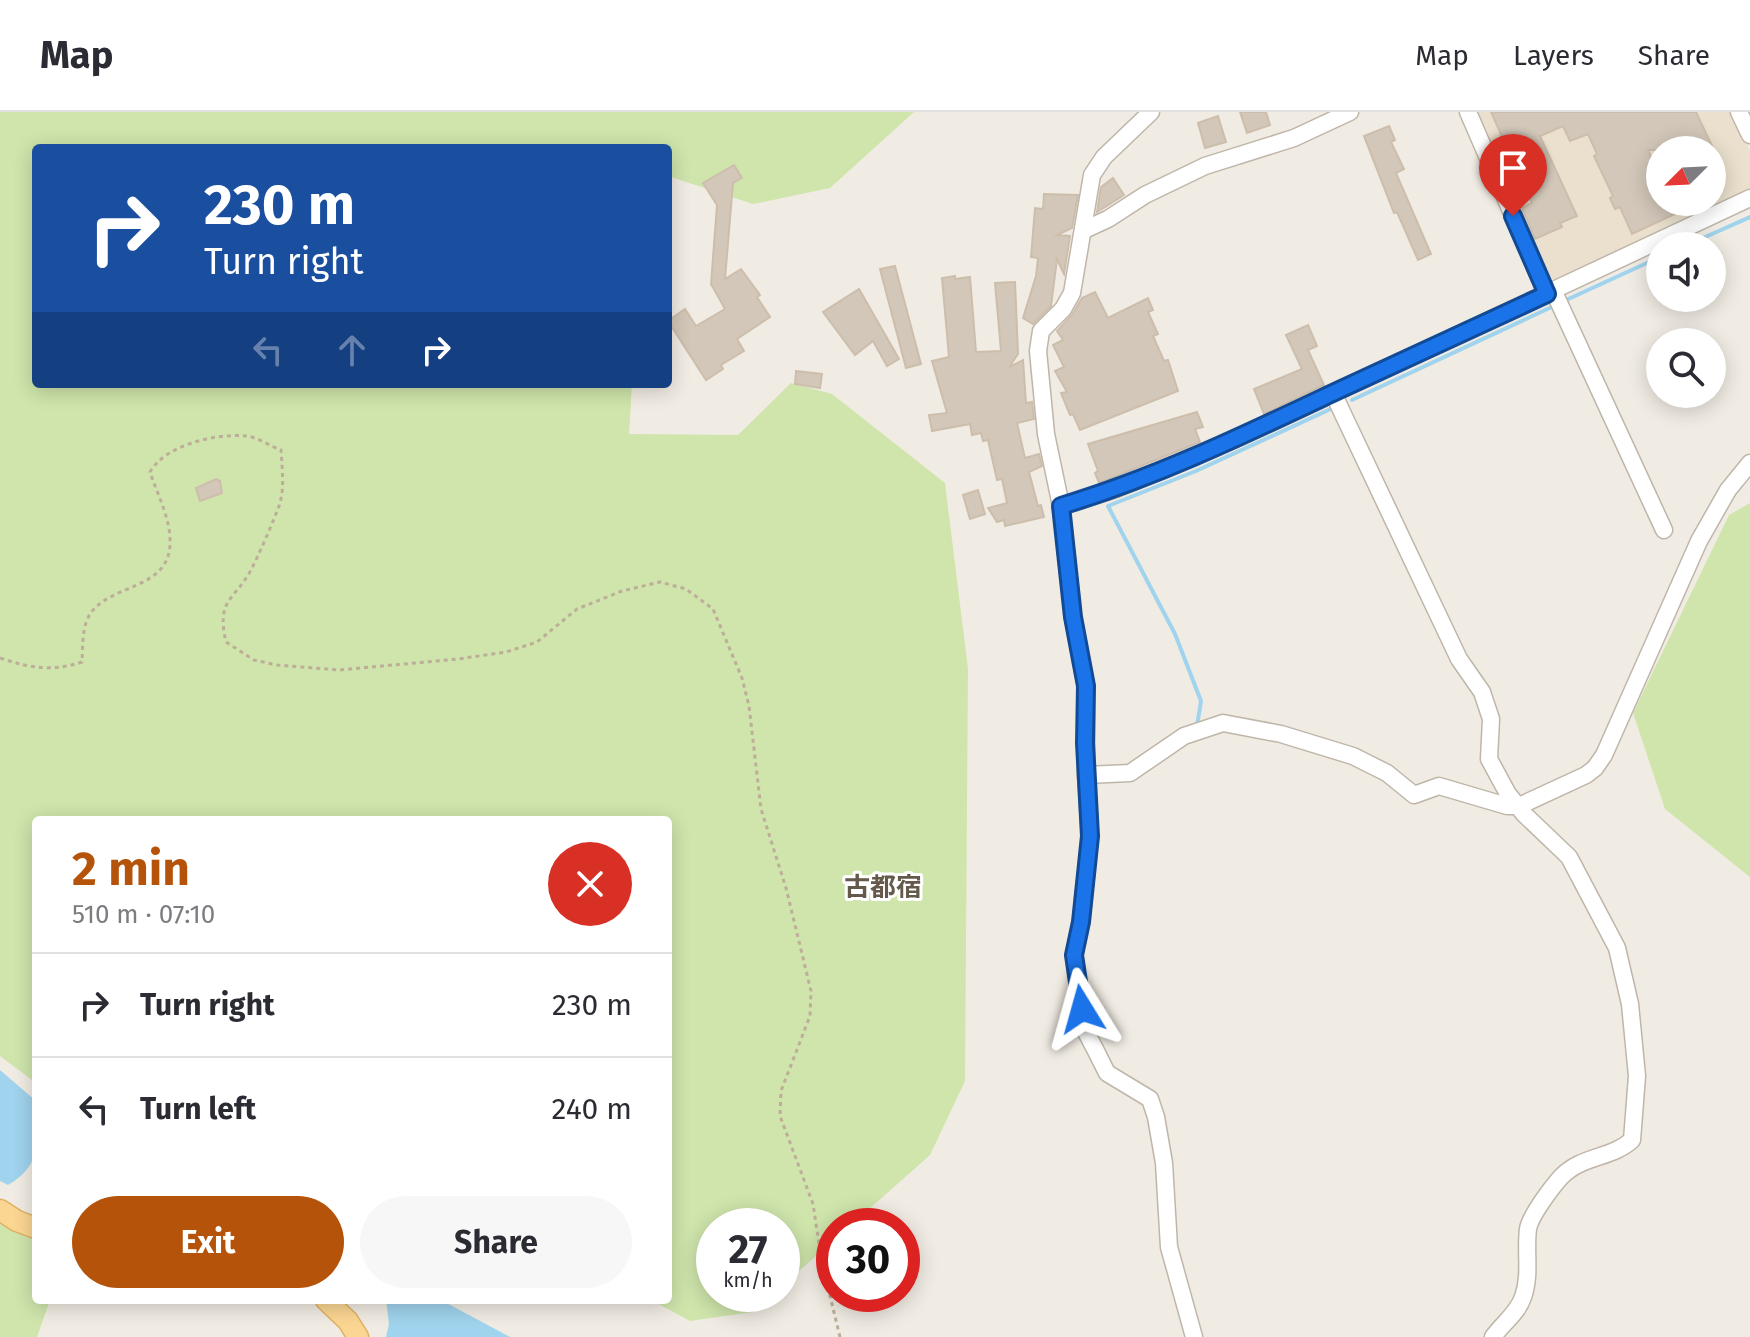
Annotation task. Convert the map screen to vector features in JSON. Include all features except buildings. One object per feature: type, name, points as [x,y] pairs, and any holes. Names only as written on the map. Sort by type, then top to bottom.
[{"type":"main road","points":[[0,1210],[32,1227]]},
{"type":"main road","points":[[330,1304],[348,1321],[358,1337]]},
{"type":"street","points":[[1151,112],[1104,157],[1092,175],[1072,293],[1063,309],[1041,331],[1038,351],[1046,434],[1061,506],[1073,617],[1086,686],[1090,836],[1081,922],[1074,955],[1084,1028],[1107,1073],[1150,1099],[1164,1163],[1169,1247],[1194,1337]]},
{"type":"street","points":[[1084,230],[1108,219],[1145,195],[1205,166],[1294,138],[1350,112]]},
{"type":"street","points":[[1468,112],[1664,530]]},
{"type":"street","points":[[1739,112],[1750,135]]},
{"type":"street","points":[[1061,506],[1116,489],[1555,299],[1750,198]]},
{"type":"street","points":[[1333,393],[1459,659],[1482,692],[1491,719],[1489,759],[1508,794],[1543,835],[1569,857],[1617,948],[1630,1004],[1637,1076],[1632,1140],[1613,1154],[1589,1158],[1569,1169],[1558,1180],[1528,1229],[1529,1260],[1524,1297],[1519,1308],[1493,1337]]},
{"type":"street","points":[[1086,775],[1130,773],[1184,736],[1223,723],[1281,734],[1353,756],[1387,773],[1414,795],[1439,786],[1507,806],[1519,806],[1586,775],[1599,761],[1699,541],[1728,490],[1750,463]]},
{"type":"path","points":[[0,658],[29,668],[60,669],[82,662],[84,632],[92,610],[113,596],[140,585],[159,571],[165,561],[170,542],[169,527],[150,472],[157,460],[194,442],[213,437],[249,436],[281,450],[282,492],[279,505],[249,573],[228,597],[221,622],[226,642],[254,660],[339,670],[506,652],[537,642],[577,609],[622,591],[660,582],[686,589],[713,609],[742,678],[749,706],[761,809],[786,888],[811,991],[810,1016],[781,1091],[780,1116],[813,1204],[822,1263],[840,1337]]},
{"type":"shaded area","points":[[1474,112],[1732,112],[1750,151],[1750,188],[1726,199],[1726,136],[1646,136],[1646,216],[1690,216],[1656,232],[1646,232],[1646,237],[1554,280],[1548,277]]},
{"type":"green space","points":[[0,112],[914,112],[830,188],[753,204],[672,177],[672,144],[32,144],[32,388],[632,388],[629,434],[738,435],[791,383],[832,394],[945,483],[968,669],[965,1081],[930,1155],[870,1208],[816,1208],[816,1256],[800,1270],[800,1208],[696,1208],[696,1312],[753,1312],[690,1321],[658,1304],[672,1304],[672,816],[32,816],[32,1080],[0,1056]]},
{"type":"green space","points":[[1750,503],[1750,877],[1665,809],[1633,713],[1729,515]]},
{"type":"green space","points":[[0,1224],[32,1235],[32,1304],[49,1304],[37,1337],[0,1337]]},
{"type":"water","points":[[0,1070],[32,1098],[32,1161],[20,1177],[8,1185],[0,1181]]},
{"type":"water","points":[[386,1304],[448,1304],[510,1337],[386,1337],[389,1324]]},
{"type":"waterway","points":[[1716,232],[1750,217]]},
{"type":"waterway","points":[[1564,301],[1646,263]]},
{"type":"waterway","points":[[1352,400],[1556,305]]},
{"type":"waterway","points":[[1197,726],[1201,701],[1175,634],[1108,506],[1196,471],[1335,407]]},
{"type":"district","name":"古都宿","points":[[883,887]]},
{"type":"route","points":[[1082,1009],[1074,955],[1081,922],[1090,836],[1085,743],[1086,686],[1073,617],[1061,506],[1116,489],[1240,437],[1547,294],[1513,216]]}]
